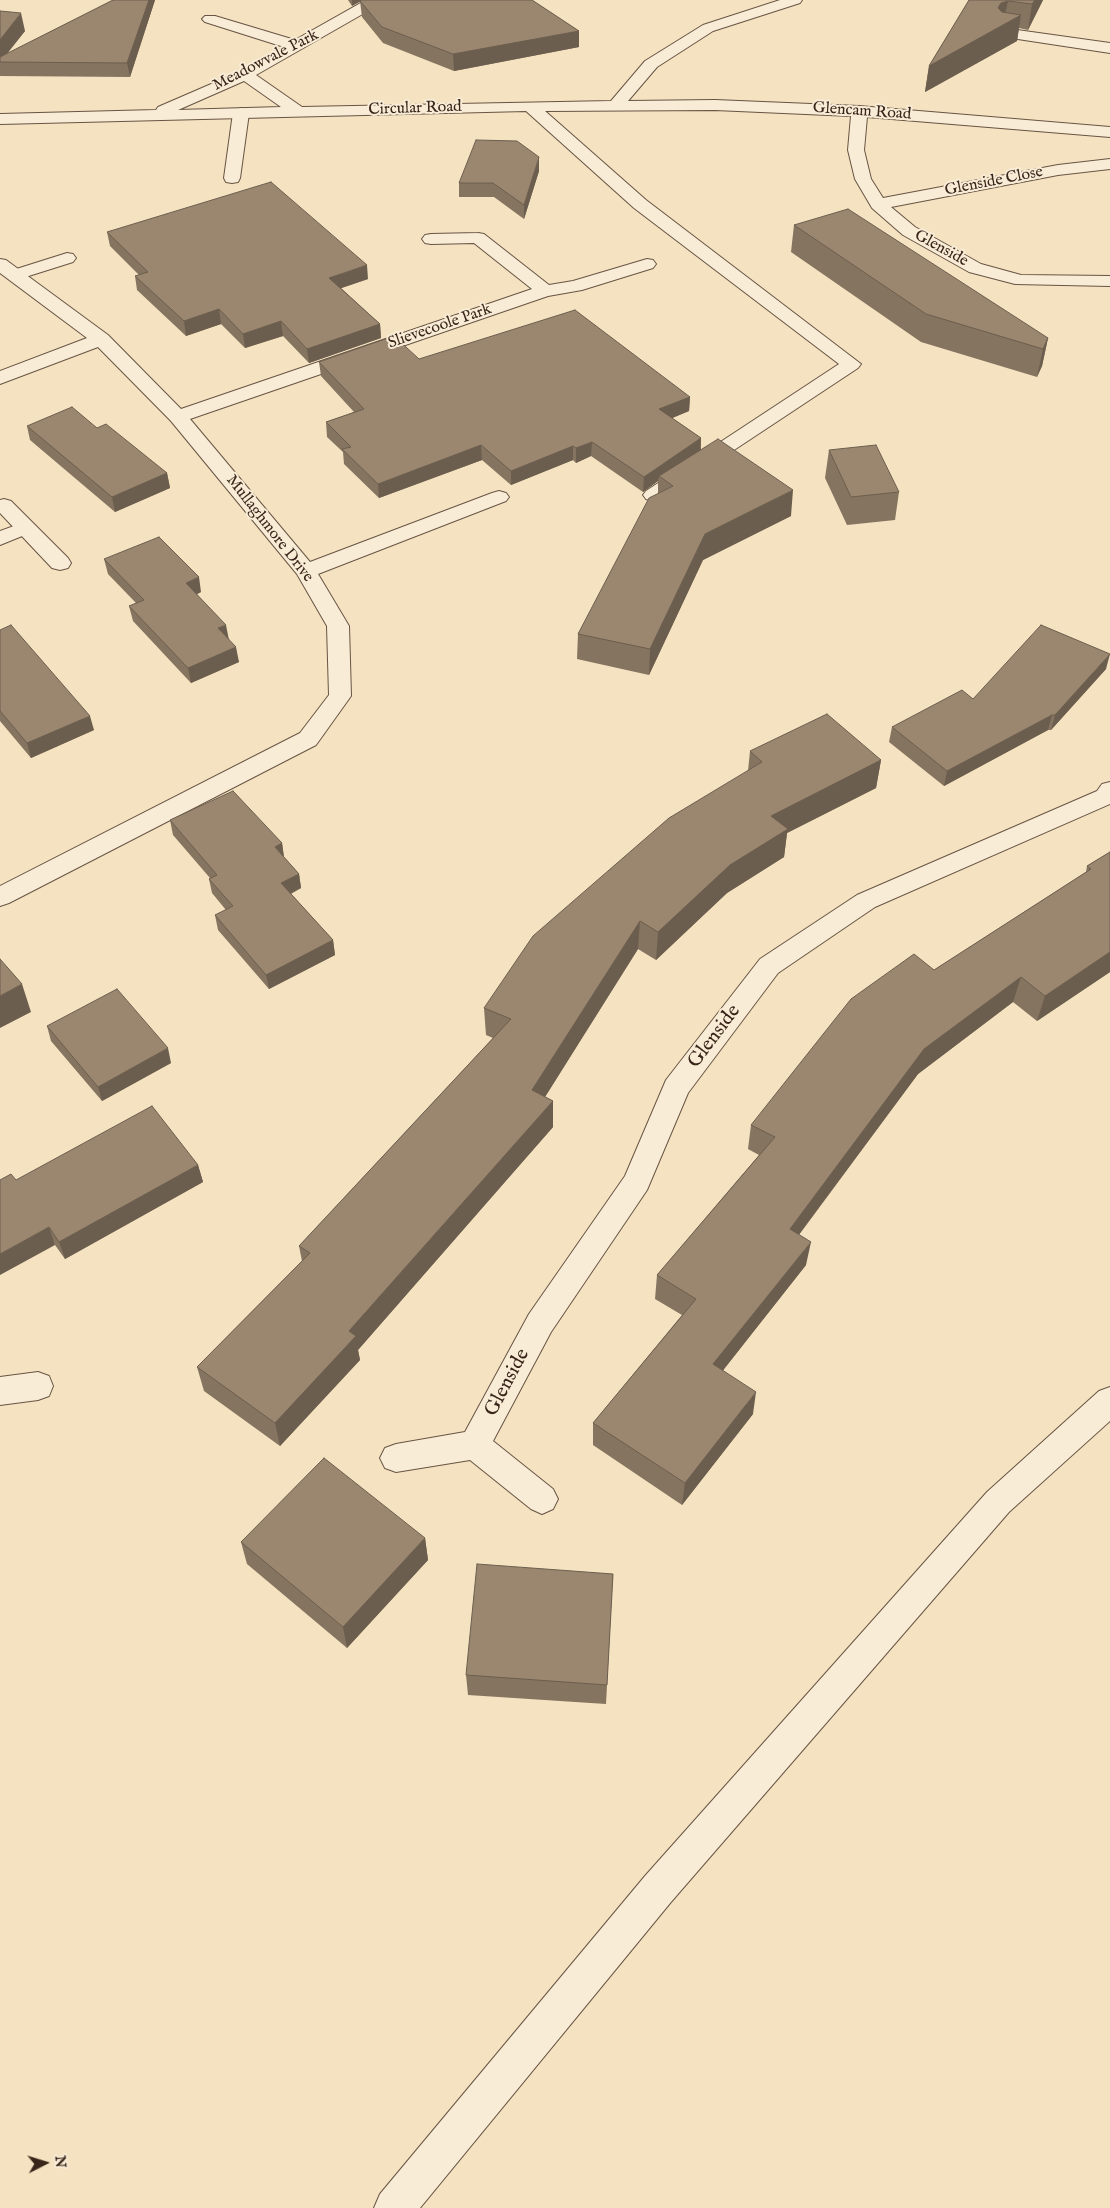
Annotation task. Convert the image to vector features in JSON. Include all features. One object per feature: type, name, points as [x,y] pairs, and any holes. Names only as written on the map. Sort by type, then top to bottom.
[{"type":"street","name":"Meadowvale Park","points":[[152,115],[245,75],[377,0]]},
{"type":"street","points":[[614,107],[651,64],[708,28],[795,0]]},
{"type":"street","points":[[210,19],[298,46]]},
{"type":"street","points":[[1003,33],[1110,48]]},
{"type":"street","points":[[245,75],[299,112]]},
{"type":"street","name":"Glencam Road","points":[[614,107],[716,105],[859,111],[1110,132]]},
{"type":"street","points":[[530,106],[640,204],[851,364],[653,495]]},
{"type":"street","name":"Circular Road","points":[[0,119],[530,106],[614,107]]},
{"type":"street","name":"Glenside","points":[[859,111],[856,150],[863,179],[878,204],[909,231],[975,268],[1021,280],[1110,281]]},
{"type":"street","points":[[232,178],[241,114]]},
{"type":"street","name":"Glenside Close","points":[[878,204],[1058,170],[1110,164]]},
{"type":"street","points":[[432,239],[478,238],[545,291]]},
{"type":"street","points":[[8,270],[67,258]]},
{"type":"street","name":"Slievecoole Park","points":[[178,417],[545,291],[576,286],[647,264]]},
{"type":"street","name":"Mullaghmore Drive","points":[[0,897],[308,739],[340,696],[338,626],[306,571],[178,417],[101,339],[8,270]]},
{"type":"street","points":[[0,378],[101,339]]},
{"type":"street","points":[[306,571],[499,497]]},
{"type":"street","points":[[4,505],[60,563]]},
{"type":"street","points":[[0,539],[25,528]]},
{"type":"street","name":"Glenside","points":[[475,1445],[540,1323],[637,1182],[676,1088],[769,966],[866,901],[1105,797],[1110,790]]},
{"type":"street","points":[[0,1391],[38,1386]]},
{"type":"street","points":[[394,2208],[658,1889],[998,1502],[1110,1401]]},
{"type":"street","points":[[396,1458],[475,1445],[542,1499]]},
{"type":"building","points":[[113,0],[149,0],[127,63],[0,62],[0,57]]},
{"type":"building","points":[[361,0],[532,0],[579,31],[453,54],[382,27]]},
{"type":"building","points":[[969,0],[1035,0],[1032,4],[1008,1],[1001,3],[998,8],[1002,12],[1021,15],[929,66]]},
{"type":"building","points":[[0,11],[21,13],[0,40]]},
{"type":"building","points":[[476,140],[517,141],[539,157],[524,205],[493,183],[459,183]]},
{"type":"building","points":[[271,182],[367,265],[329,278],[380,324],[307,349],[281,321],[243,334],[219,309],[184,321],[135,276],[148,272],[107,232]]},
{"type":"building","points":[[848,209],[1048,338],[1043,349],[926,314],[794,225]]},
{"type":"building","points":[[575,310],[690,397],[659,409],[701,438],[644,477],[592,442],[576,448],[573,446],[511,471],[481,445],[378,484],[342,449],[351,447],[326,422],[364,409],[319,362],[394,336],[419,359]]},
{"type":"building","points":[[72,407],[97,428],[106,424],[167,473],[112,497],[27,426]]},
{"type":"building","points":[[718,439],[793,490],[705,534],[650,649],[578,634],[649,498],[673,486],[659,476]]},
{"type":"building","points":[[876,445],[899,492],[851,497],[829,450]]},
{"type":"building","points":[[159,537],[199,577],[186,583],[226,625],[218,628],[236,647],[188,668],[129,606],[144,600],[104,559]]},
{"type":"building","points":[[11,625],[90,716],[27,743],[0,711],[0,630]]},
{"type":"building","points":[[1041,625],[1110,654],[1055,715],[947,771],[892,727],[962,690],[973,699]]},
{"type":"building","points":[[827,714],[881,760],[771,816],[788,829],[730,865],[658,932],[640,921],[532,1090],[553,1101],[349,1331],[356,1336],[275,1423],[197,1367],[310,1253],[299,1246],[511,1019],[484,1008],[533,936],[669,818],[762,762],[750,751]]},
{"type":"building","points":[[233,791],[282,843],[275,847],[299,874],[281,883],[333,940],[266,975],[215,915],[233,906],[209,879],[217,875],[170,820]]},
{"type":"building","points":[[1110,852],[1110,952],[1045,996],[1021,977],[924,1049],[790,1229],[811,1242],[713,1364],[756,1392],[685,1483],[593,1423],[696,1299],[657,1275],[775,1137],[751,1125],[851,999],[914,954],[934,970],[1091,869],[1087,866]]},
{"type":"building","points":[[0,959],[22,984],[0,996]]},
{"type":"building","points":[[117,989],[168,1048],[98,1087],[47,1026]]},
{"type":"building","points":[[152,1106],[198,1165],[59,1242],[49,1227],[0,1254],[0,1180],[11,1174],[16,1180]]},
{"type":"building","points":[[324,1458],[425,1538],[343,1627],[241,1542]]},
{"type":"building","points":[[477,1564],[613,1574],[607,1685],[466,1675]]}]
